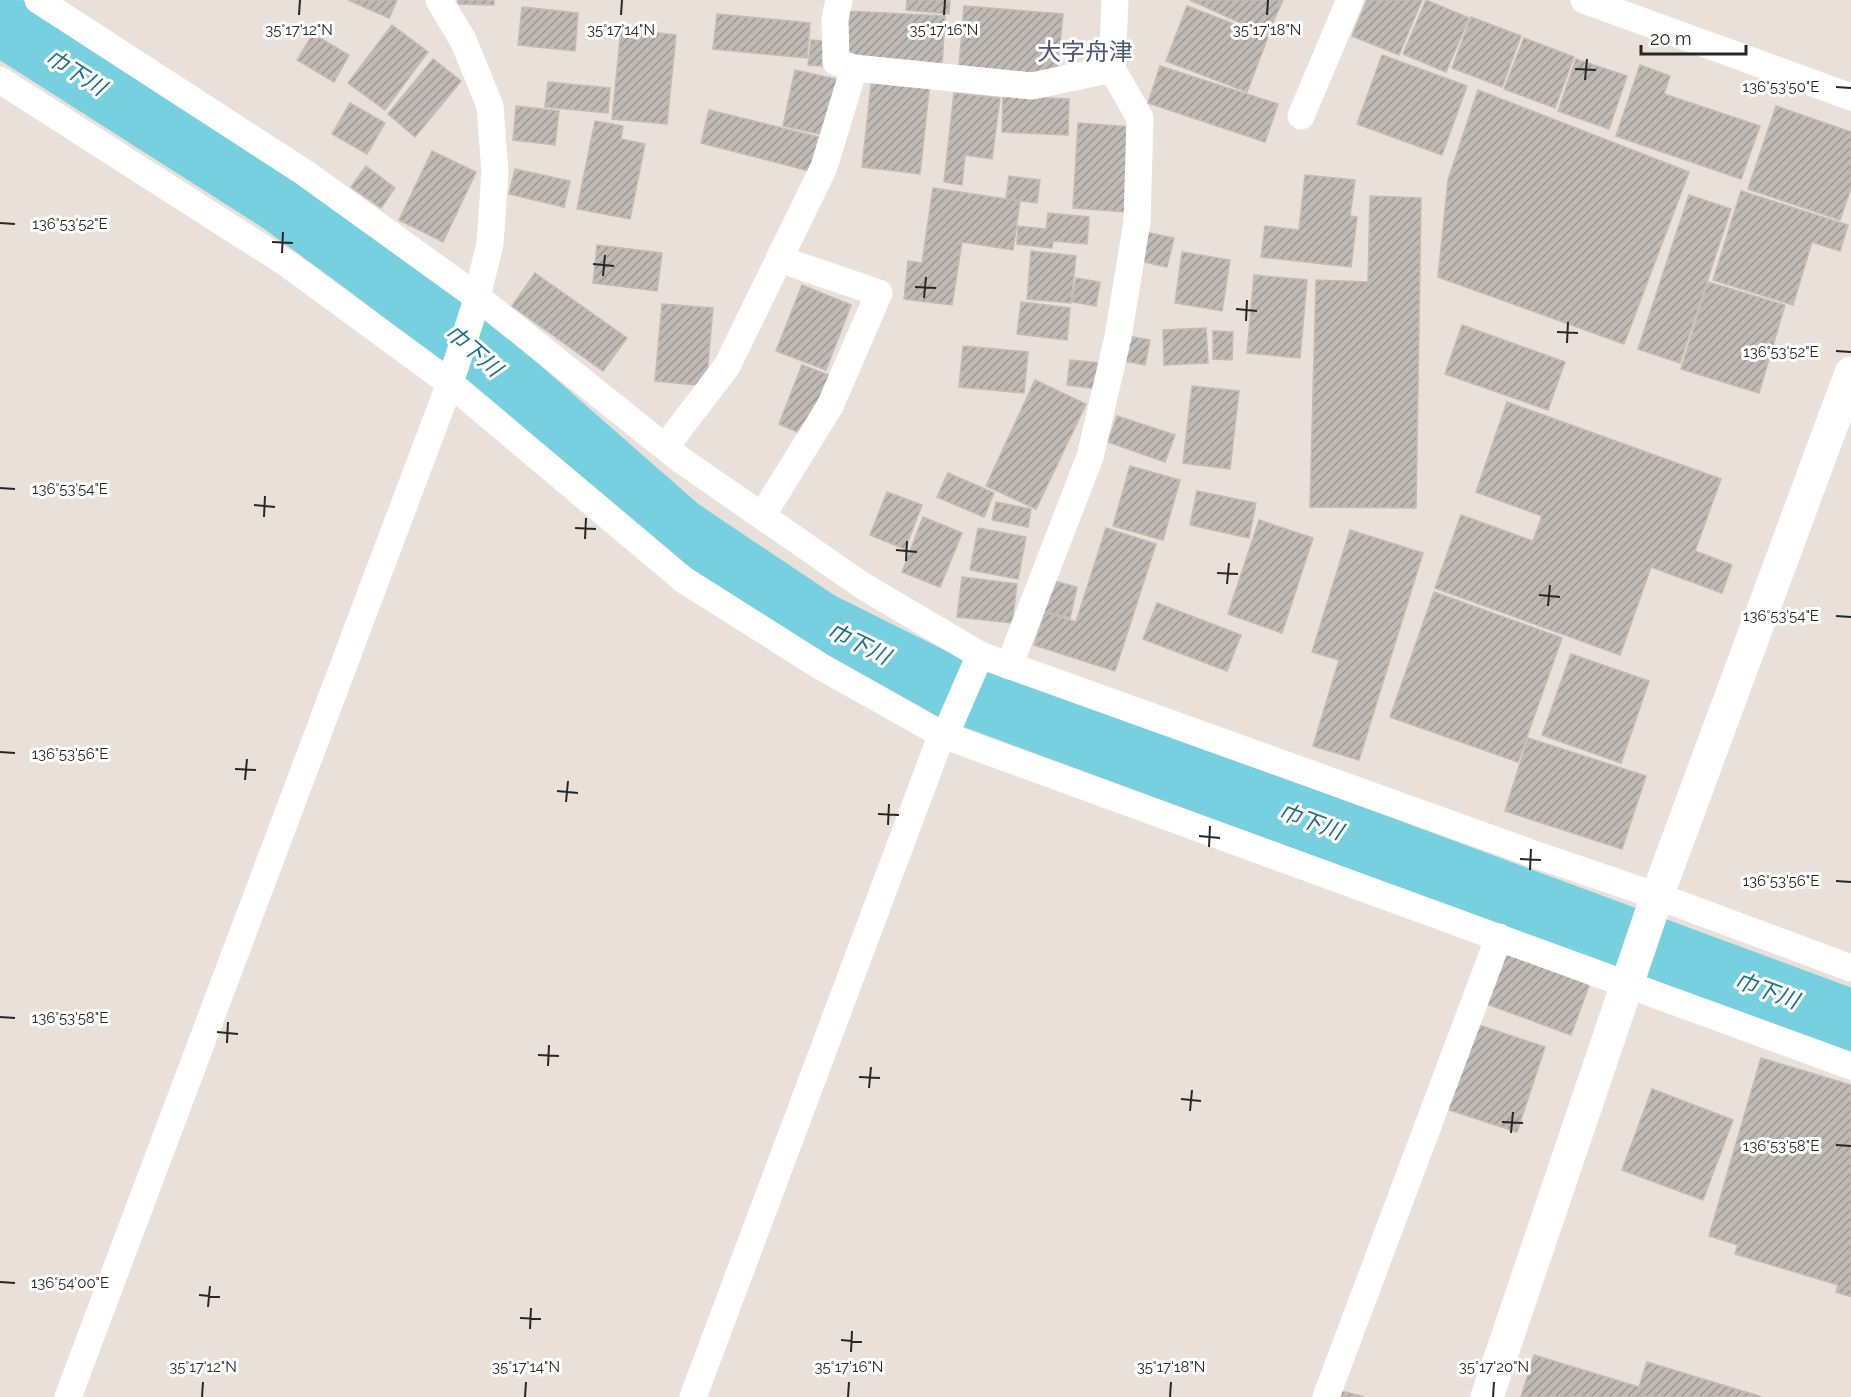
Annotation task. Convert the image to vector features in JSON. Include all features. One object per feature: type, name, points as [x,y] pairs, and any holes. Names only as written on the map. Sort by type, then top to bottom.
[{"type":"street","points":[[38,0],[305,173],[666,446],[681,460],[863,586],[977,660],[1009,666],[1531,853],[1654,903],[1851,968]]},
{"type":"street","points":[[68,1397],[451,378],[476,303],[490,244],[495,172],[490,106],[463,40],[439,0]]},
{"type":"street","points":[[839,0],[835,18],[836,62],[854,68],[1032,86],[1113,69]]},
{"type":"street","points":[[1009,666],[1090,457],[1118,336],[1137,222],[1140,118],[1113,69],[1115,0]]},
{"type":"street","points":[[1301,116],[1350,0]]},
{"type":"street","points":[[1584,0],[1851,97]]},
{"type":"street","points":[[666,446],[727,366],[824,167],[854,68]]},
{"type":"street","points":[[0,80],[289,265],[451,378],[684,580],[820,666],[947,730],[1498,937],[1627,980],[1851,1066]]},
{"type":"street","points":[[762,516],[830,406],[879,293],[779,260]]},
{"type":"street","points":[[1487,1397],[1654,903],[1851,373]]},
{"type":"street","points":[[693,1397],[947,730],[977,660]]},
{"type":"street","points":[[1326,1397],[1498,937]]},
{"type":"building","points":[[348,0],[397,0],[389,18]]},
{"type":"building","points":[[458,0],[494,0],[494,5],[458,4]]},
{"type":"building","points":[[907,0],[950,0],[949,14],[906,10]]},
{"type":"building","points":[[1190,0],[1283,0],[1267,35]]},
{"type":"building","points":[[1367,0],[1422,0],[1399,55],[1352,36]]},
{"type":"building","points":[[1426,0],[1469,18],[1446,72],[1403,54]]},
{"type":"building","points":[[964,6],[1063,14],[1057,76],[959,67]]},
{"type":"building","points":[[1187,6],[1268,37],[1247,92],[1166,61]]},
{"type":"building","points":[[522,7],[578,13],[575,51],[518,45]]},
{"type":"building","points":[[846,11],[945,16],[942,66],[844,61]]},
{"type":"building","points":[[717,14],[810,23],[807,58],[713,49]]},
{"type":"building","points":[[1471,17],[1521,36],[1502,87],[1452,68]]},
{"type":"building","points":[[392,25],[428,52],[385,110],[348,83]]},
{"type":"building","points":[[621,29],[676,35],[667,124],[612,119]]},
{"type":"building","points":[[313,34],[349,55],[334,82],[297,60]]},
{"type":"building","points":[[1524,38],[1574,57],[1555,108],[1504,89]]},
{"type":"building","points":[[811,40],[825,41],[822,66],[808,65]]},
{"type":"building","points":[[1382,55],[1467,86],[1442,155],[1357,124]]},
{"type":"building","points":[[433,59],[461,81],[415,137],[388,114]]},
{"type":"building","points":[[1576,59],[1627,76],[1609,129],[1558,111]]},
{"type":"building","points":[[1640,65],[1670,76],[1664,94],[1760,126],[1741,179],[1616,136]]},
{"type":"building","points":[[1160,66],[1278,104],[1265,142],[1148,103]]},
{"type":"building","points":[[795,70],[840,80],[828,136],[783,126]]},
{"type":"building","points":[[872,76],[930,82],[920,174],[862,167]]},
{"type":"building","points":[[548,82],[610,88],[608,113],[545,107]]},
{"type":"building","points":[[1478,90],[1689,172],[1624,344],[1438,277],[1448,180]]},
{"type":"building","points":[[954,93],[1000,98],[992,159],[965,155],[962,185],[944,182]]},
{"type":"building","points":[[1003,96],[1069,99],[1068,135],[1002,132]]},
{"type":"building","points":[[350,103],[385,123],[367,154],[332,134]]},
{"type":"building","points":[[516,106],[559,111],[555,145],[513,140]]},
{"type":"building","points":[[1776,106],[1851,132],[1851,188],[1840,220],[1748,189]]},
{"type":"building","points":[[709,110],[819,137],[810,171],[701,143]]},
{"type":"building","points":[[595,121],[623,126],[621,139],[645,144],[630,219],[577,209]]},
{"type":"building","points":[[1078,123],[1132,127],[1126,212],[1073,208]]},
{"type":"building","points":[[432,151],[476,172],[443,242],[399,220]]},
{"type":"building","points":[[366,166],[395,188],[381,208],[351,187]]},
{"type":"building","points":[[515,169],[570,181],[564,207],[509,194]]},
{"type":"building","points":[[1305,175],[1355,180],[1350,216],[1357,217],[1351,267],[1261,257],[1265,226],[1299,230]]},
{"type":"building","points":[[1009,176],[1040,180],[1037,203],[1006,199]]},
{"type":"building","points":[[933,188],[1020,201],[1013,250],[962,242],[952,305],[904,299],[908,261],[922,263]]},
{"type":"building","points":[[1741,191],[1848,225],[1840,251],[1812,242],[1793,305],[1713,280]]},
{"type":"building","points":[[1689,195],[1731,209],[1680,363],[1638,349]]},
{"type":"building","points":[[1370,196],[1421,198],[1416,508],[1310,507],[1316,280],[1368,282]]},
{"type":"building","points":[[1048,213],[1089,217],[1087,244],[1053,241],[1052,248],[1017,244],[1018,226],[1046,229]]},
{"type":"building","points":[[1145,232],[1174,238],[1167,267],[1139,261]]},
{"type":"building","points":[[597,245],[662,253],[657,291],[593,283]]},
{"type":"building","points":[[1031,251],[1076,256],[1071,303],[1027,299]]},
{"type":"building","points":[[1182,252],[1230,260],[1222,311],[1175,303]]},
{"type":"building","points":[[535,273],[627,338],[603,371],[512,306]]},
{"type":"building","points":[[1254,275],[1307,280],[1300,358],[1247,353]]},
{"type":"building","points":[[1076,278],[1100,282],[1096,306],[1072,302]]},
{"type":"building","points":[[1708,282],[1785,305],[1759,393],[1681,369]]},
{"type":"building","points":[[802,285],[851,305],[826,370],[776,351]]},
{"type":"building","points":[[1021,302],[1070,308],[1067,340],[1017,334]]},
{"type":"building","points":[[662,304],[713,308],[706,386],[655,381]]},
{"type":"building","points":[[1462,325],[1565,362],[1548,410],[1445,374]]},
{"type":"building","points":[[1206,328],[1208,363],[1164,365],[1163,330]]},
{"type":"building","points":[[1213,331],[1233,332],[1232,360],[1213,359]]},
{"type":"building","points":[[1128,336],[1150,340],[1145,365],[1123,361]]},
{"type":"building","points":[[963,346],[1028,352],[1024,393],[959,387]]},
{"type":"building","points":[[1070,360],[1101,363],[1099,389],[1067,385]]},
{"type":"building","points":[[802,365],[831,376],[807,436],[779,424]]},
{"type":"building","points":[[1035,380],[1086,404],[1036,509],[986,486]]},
{"type":"building","points":[[1192,386],[1239,391],[1230,469],[1183,463]]},
{"type":"building","points":[[1507,402],[1721,479],[1695,551],[1732,565],[1722,593],[1651,567],[1620,655],[1435,588],[1461,515],[1533,541],[1542,516],[1476,492]]},
{"type":"building","points":[[1117,416],[1175,435],[1165,462],[1108,442]]},
{"type":"building","points":[[1130,466],[1180,480],[1163,540],[1113,526]]},
{"type":"building","points":[[948,473],[994,493],[984,517],[937,497]]},
{"type":"building","points":[[1197,491],[1256,503],[1249,538],[1190,525]]},
{"type":"building","points":[[887,492],[922,505],[905,549],[870,535]]},
{"type":"building","points":[[996,502],[1031,509],[1028,527],[992,520]]},
{"type":"building","points":[[923,517],[962,533],[940,587],[902,572]]},
{"type":"building","points":[[1259,520],[1313,538],[1282,633],[1228,614]]},
{"type":"building","points":[[978,528],[1026,537],[1018,579],[970,570]]},
{"type":"building","points":[[1106,528],[1156,544],[1115,671],[1034,645],[1045,612],[1076,622]]},
{"type":"building","points":[[1350,530],[1423,553],[1359,760],[1313,746],[1339,660],[1312,652]]},
{"type":"building","points":[[962,577],[1017,584],[1012,623],[957,617]]},
{"type":"building","points":[[1050,580],[1077,587],[1070,618],[1042,611]]},
{"type":"building","points":[[1434,592],[1562,638],[1518,762],[1390,717]]},
{"type":"building","points":[[1157,603],[1241,635],[1227,671],[1143,639]]},
{"type":"building","points":[[1571,654],[1649,681],[1621,763],[1542,735]]},
{"type":"building","points":[[1528,738],[1646,776],[1622,849],[1505,811]]},
{"type":"building","points":[[1504,948],[1591,980],[1571,1035],[1484,1003]]},
{"type":"building","points":[[1470,1022],[1545,1047],[1517,1132],[1443,1108]]},
{"type":"building","points":[[1761,1058],[1851,1085],[1851,1297],[1836,1292],[1838,1285],[1735,1254],[1738,1245],[1709,1236]]},
{"type":"building","points":[[1652,1089],[1733,1120],[1703,1200],[1622,1170]]},
{"type":"building","points":[[1534,1355],[1639,1387],[1647,1362],[1762,1397],[1521,1397]]},
{"type":"building","points":[[1330,1388],[1364,1397],[1328,1397]]},
{"type":"waterway","name":"巾下川","points":[[0,23],[281,202],[367,265],[451,329],[679,529],[819,623],[952,689],[1851,1021]]},
{"type":"district","name":"大字舟津","points":[[1085,51]]}]
